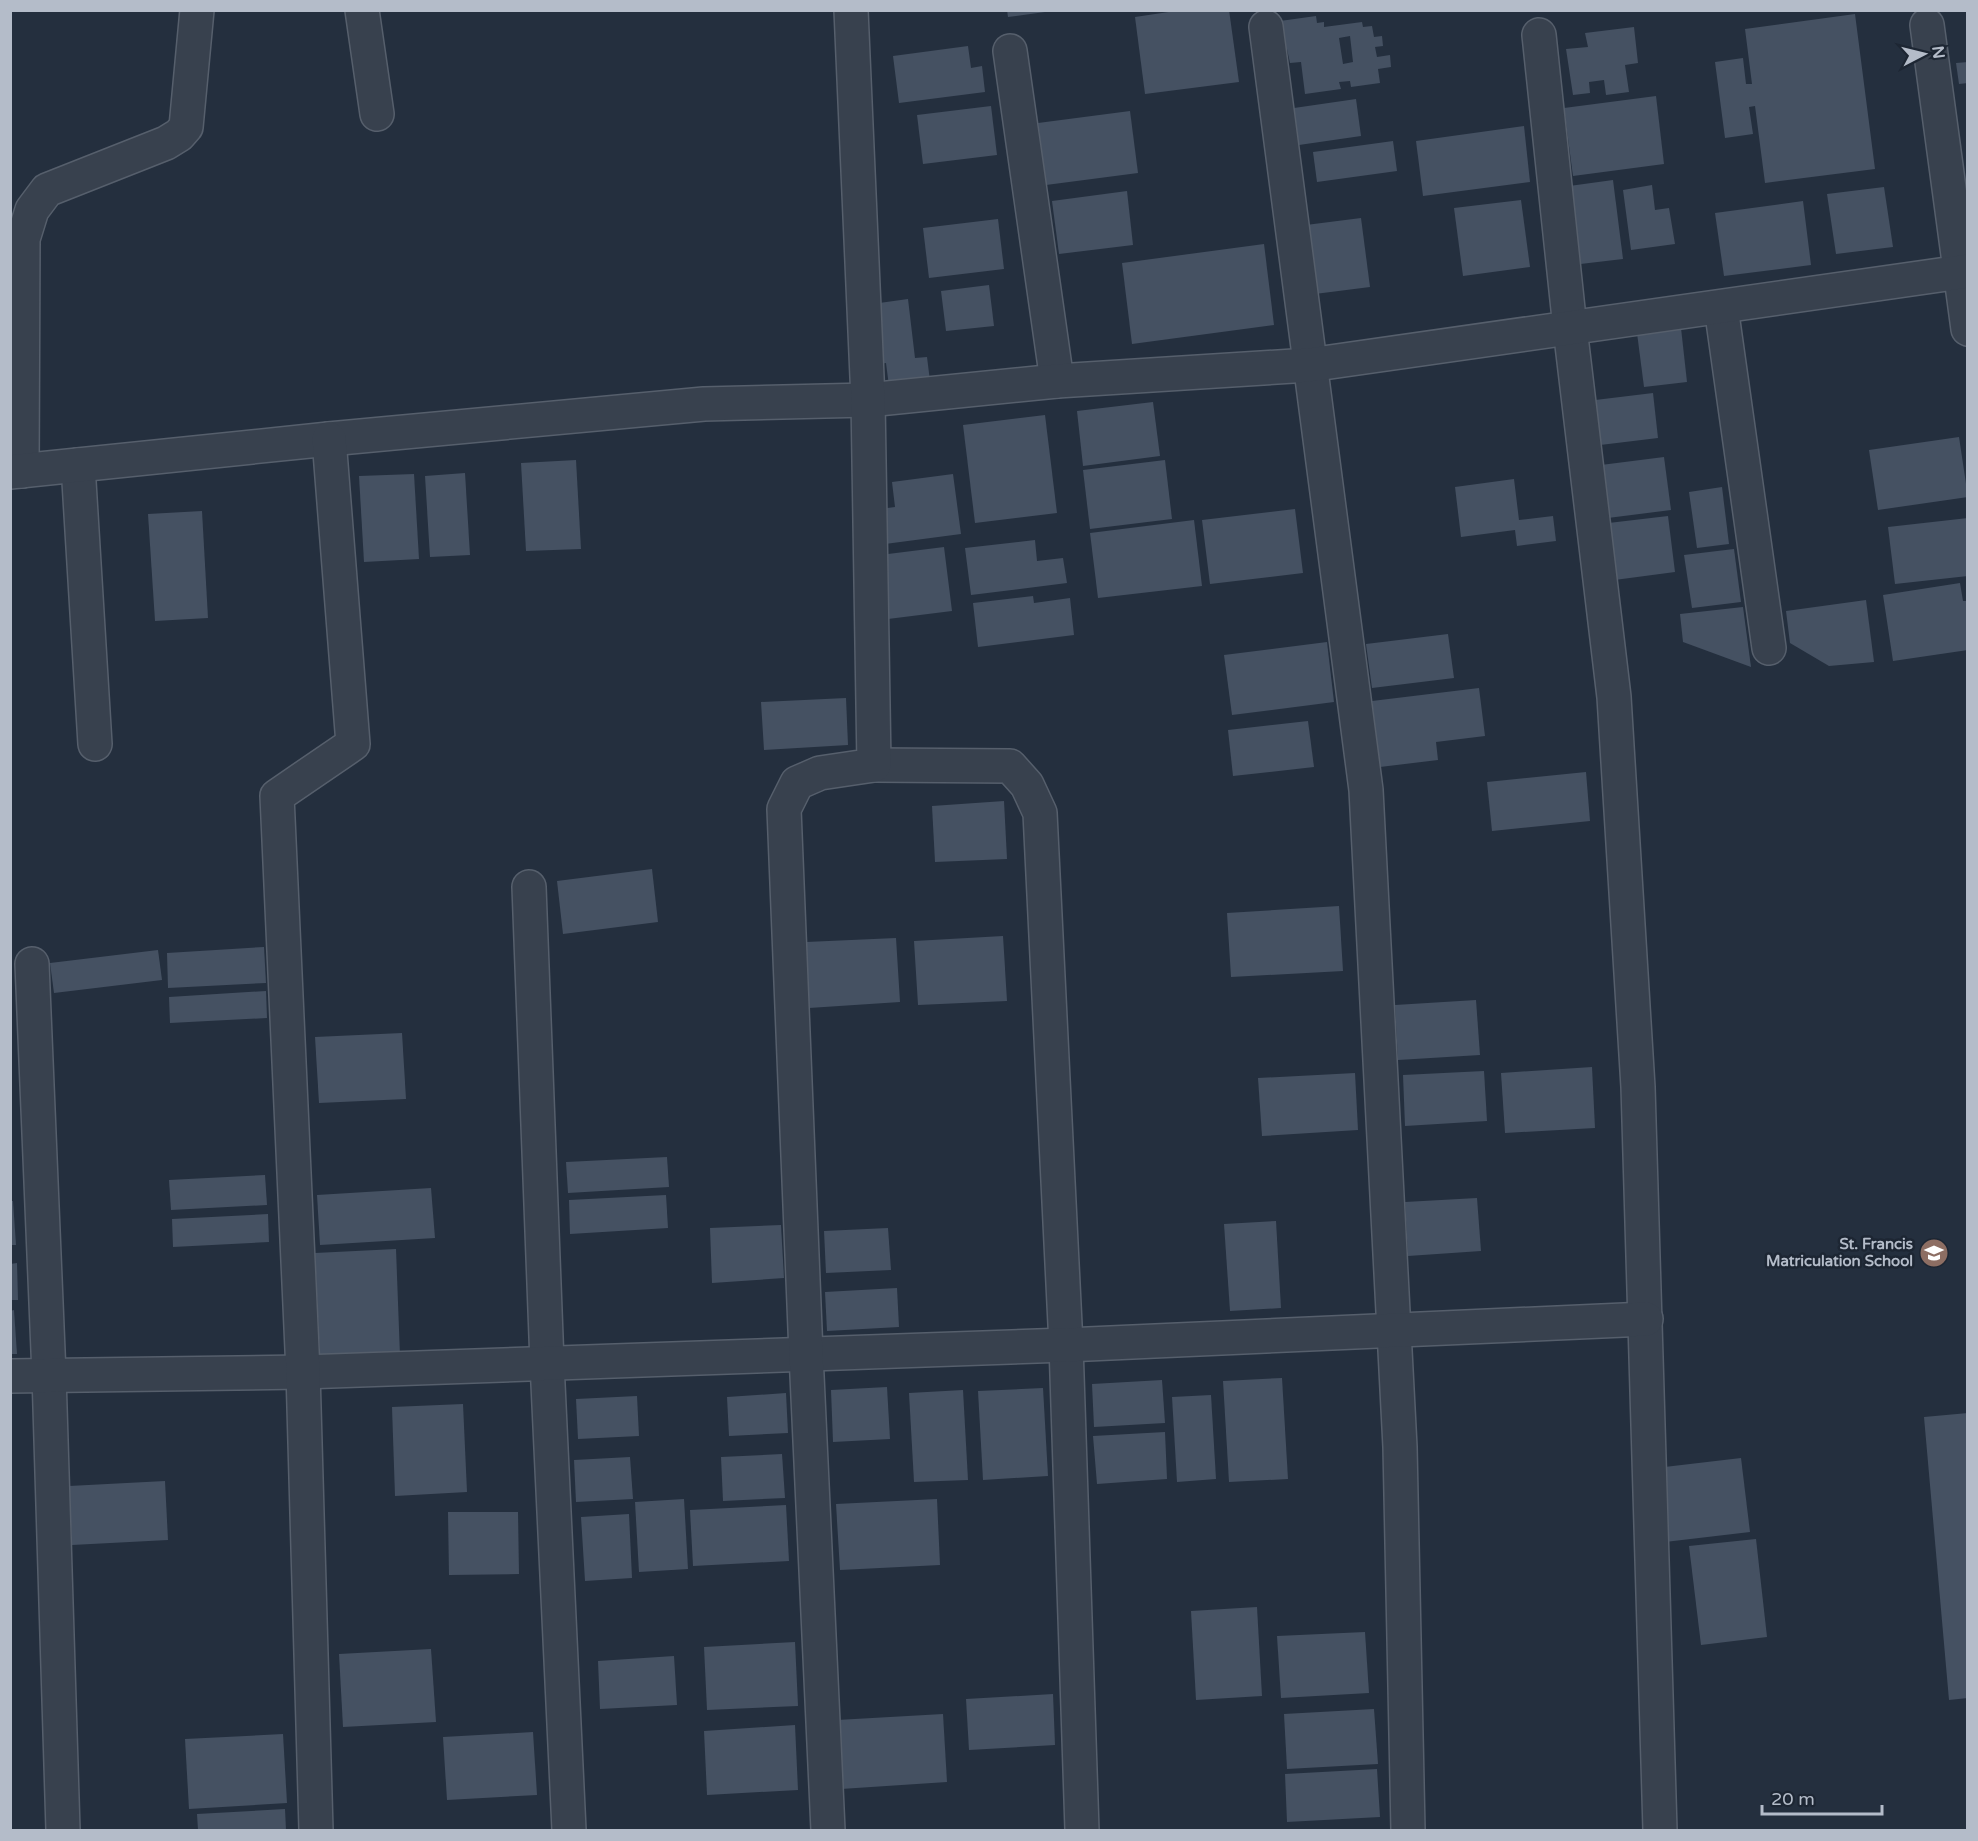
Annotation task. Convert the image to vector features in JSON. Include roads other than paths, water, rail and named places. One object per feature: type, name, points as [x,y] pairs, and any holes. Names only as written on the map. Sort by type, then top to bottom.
[{"type":"street","points":[[197,10],[186,127],[179,135],[166,143],[46,190],[32,210],[22,239],[16,471],[704,404],[868,400],[1057,381],[1309,365],[1964,272]]},
{"type":"street","points":[[362,10],[377,114]]},
{"type":"street","points":[[851,10],[868,400],[874,765]]},
{"type":"street","points":[[1927,25],[1964,272],[1968,329]]},
{"type":"street","points":[[1266,27],[1366,790],[1400,1447],[1408,1830]]},
{"type":"street","points":[[1539,35],[1570,328],[1614,697],[1638,1075],[1660,1830]]},
{"type":"street","points":[[1010,51],[1057,381]]},
{"type":"street","points":[[1721,307],[1769,648]]},
{"type":"street","points":[[316,1830],[303,1372],[277,796],[354,744],[329,439]]},
{"type":"street","points":[[78,465],[95,744]]},
{"type":"street","points":[[828,1830],[784,809],[798,783],[820,773],[874,765],[1010,766],[1028,785],[1040,813],[1066,1345],[1082,1830]]},
{"type":"street","points":[[529,887],[547,1364],[569,1830]]},
{"type":"street","points":[[32,964],[49,1375],[63,1830]]},
{"type":"street","points":[[10,1376],[303,1372],[547,1364],[1066,1345],[1646,1319]]},
{"type":"place","name":"St. Francis Matriculation School","points":[[1934,1253]]}]
